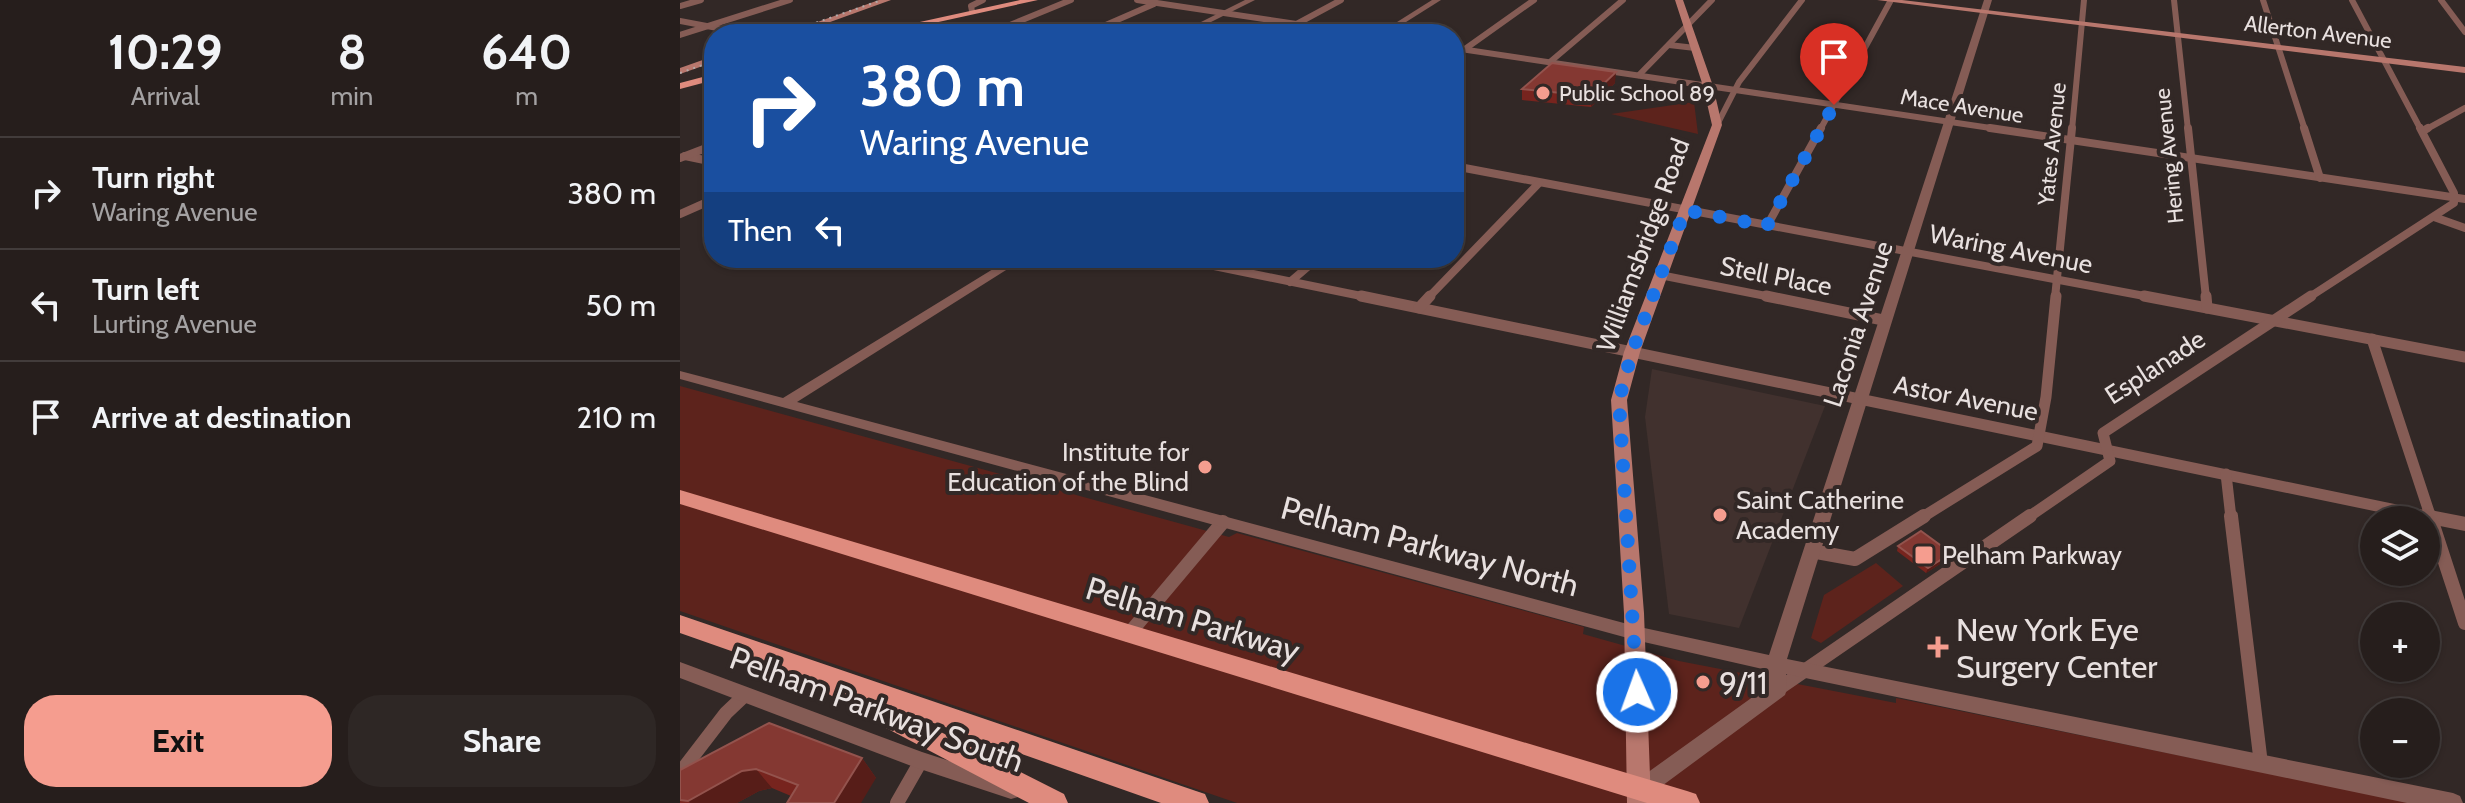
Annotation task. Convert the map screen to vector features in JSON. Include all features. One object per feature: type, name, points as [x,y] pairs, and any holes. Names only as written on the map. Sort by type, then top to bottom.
[{"type":"main road","points":[[817,24],[887,0]]},
{"type":"main road","points":[[914,24],[1033,0]]},
{"type":"main road","name":"Williamsbridge Road","points":[[1640,796],[1635,633],[1619,400],[1632,352],[1717,125],[1708,86],[1679,0]]},
{"type":"main road","name":"Allerton Avenue","points":[[1888,0],[2465,70]]},
{"type":"main road","points":[[680,71],[704,63]]},
{"type":"main road","points":[[680,86],[704,80]]},
{"type":"main road","name":"Pelham Parkway","points":[[680,497],[1640,796],[1687,803]]},
{"type":"main road","points":[[680,624],[1196,803]]},
{"type":"main road","points":[[806,668],[878,712],[1054,803]]},
{"type":"street","points":[[680,6],[701,0]]},
{"type":"street","points":[[714,24],[790,0]]},
{"type":"street","points":[[972,11],[971,6],[983,0]]},
{"type":"street","points":[[1012,24],[1071,0]]},
{"type":"street","points":[[1137,0],[1297,24],[1341,0]]},
{"type":"street","points":[[1202,24],[1251,0]]},
{"type":"street","points":[[1398,24],[1437,0]]},
{"type":"street","points":[[1465,49],[1534,0]]},
{"type":"street","points":[[1550,62],[1623,0]]},
{"type":"street","points":[[1639,75],[1712,0]]},
{"type":"street","points":[[1717,125],[1736,90],[1802,0]]},
{"type":"street","points":[[1767,226],[1888,0]]},
{"type":"street","name":"Laconia Avenue","points":[[1776,664],[1858,398],[1951,122],[1988,0]]},
{"type":"street","name":"Yates Avenue","points":[[2039,435],[2084,0]]},
{"type":"street","name":"Hering Avenue","points":[[2174,0],[2207,308]]},
{"type":"street","points":[[2263,0],[2320,178]]},
{"type":"street","points":[[2352,0],[2460,199]]},
{"type":"street","points":[[2441,0],[2465,32]]},
{"type":"street","points":[[1107,24],[1159,1]]},
{"type":"street","points":[[680,21],[704,25]]},
{"type":"street","points":[[680,35],[704,27]]},
{"type":"street","points":[[1669,45],[1695,48]]},
{"type":"street","name":"Mace Avenue","points":[[1465,49],[2460,199]]},
{"type":"street","points":[[2423,131],[2465,108]]},
{"type":"street","points":[[2414,115],[2445,119]]},
{"type":"street","points":[[682,157],[704,149]]},
{"type":"street","points":[[682,157],[704,160]]},
{"type":"street","name":"Waring Avenue","points":[[1464,168],[2465,357]]},
{"type":"street","points":[[1464,261],[1539,183]]},
{"type":"street","name":"Esplanade","points":[[1640,796],[1778,689],[2110,461],[2103,433],[2460,199]]},
{"type":"street","points":[[680,214],[704,203]]},
{"type":"street","points":[[2434,217],[2465,228]]},
{"type":"street","points":[[785,403],[1003,268]]},
{"type":"street","name":"Astor Avenue","points":[[1223,268],[2378,506]]},
{"type":"street","points":[[1290,282],[1306,268]]},
{"type":"street","points":[[1419,308],[1457,268]]},
{"type":"street","name":"Stell Place","points":[[1660,275],[1883,320]]},
{"type":"street","points":[[2372,339],[2426,506]]},
{"type":"street","name":"Pelham Parkway North","points":[[680,375],[1635,633],[1805,671],[2453,803]]},
{"type":"street","points":[[1811,551],[1855,559],[2037,446],[2039,435]]},
{"type":"street","points":[[2226,474],[2261,764]]},
{"type":"street","name":"Astor Avenue","points":[[2440,519],[2465,524]]},
{"type":"street","points":[[1128,635],[1223,522]]},
{"type":"street","points":[[2440,547],[2465,623]]},
{"type":"street","points":[[1776,664],[1778,689]]},
{"type":"street","name":"Pelham Parkway South","points":[[680,670],[921,761],[1054,803]]},
{"type":"street","points":[[680,773],[726,713],[745,695]]},
{"type":"street","points":[[897,803],[921,761]]},
{"type":"shaded area","points":[[1694,102],[1698,134],[1611,114]]},
{"type":"shaded area","name":"Saint Catherine Academy","points":[[1652,369],[1825,406],[1739,628],[1669,614],[1645,417]]},
{"type":"shaded area","points":[[680,386],[1229,537],[1237,533],[1584,627],[1583,634],[1679,661],[1896,703],[1896,698],[2414,803],[1237,803],[680,611]]},
{"type":"shaded area","points":[[1876,563],[1903,586],[1821,643],[1811,638],[1824,595]]},
{"type":"building","points":[[1552,63],[1616,72],[1591,96],[1522,89]]},
{"type":"building","points":[[1921,531],[1951,553],[1928,568],[1898,546]]},
{"type":"building","points":[[769,723],[862,758],[834,803],[787,803],[798,785],[756,769],[742,771],[688,801],[680,800],[680,770]]},
{"type":"railway","points":[[812,24],[882,0]]},
{"type":"railway","points":[[680,73],[704,65]]},
{"type":"place","name":"Public School 89","points":[[1543,93]]},
{"type":"place","name":"Institute for Education of the Blind","points":[[1205,467]]},
{"type":"place","name":"Saint Catherine Academy","points":[[1720,515]]},
{"type":"place","name":"Pelham Parkway","points":[[1924,555]]},
{"type":"place","name":"New York Eye Surgery Center","points":[[1938,647]]},
{"type":"place","name":"9/11","points":[[1703,682]]},
{"type":"route","points":[[1637,692],[1619,400],[1632,352],[1685,210],[1767,226],[1834,105]]}]
